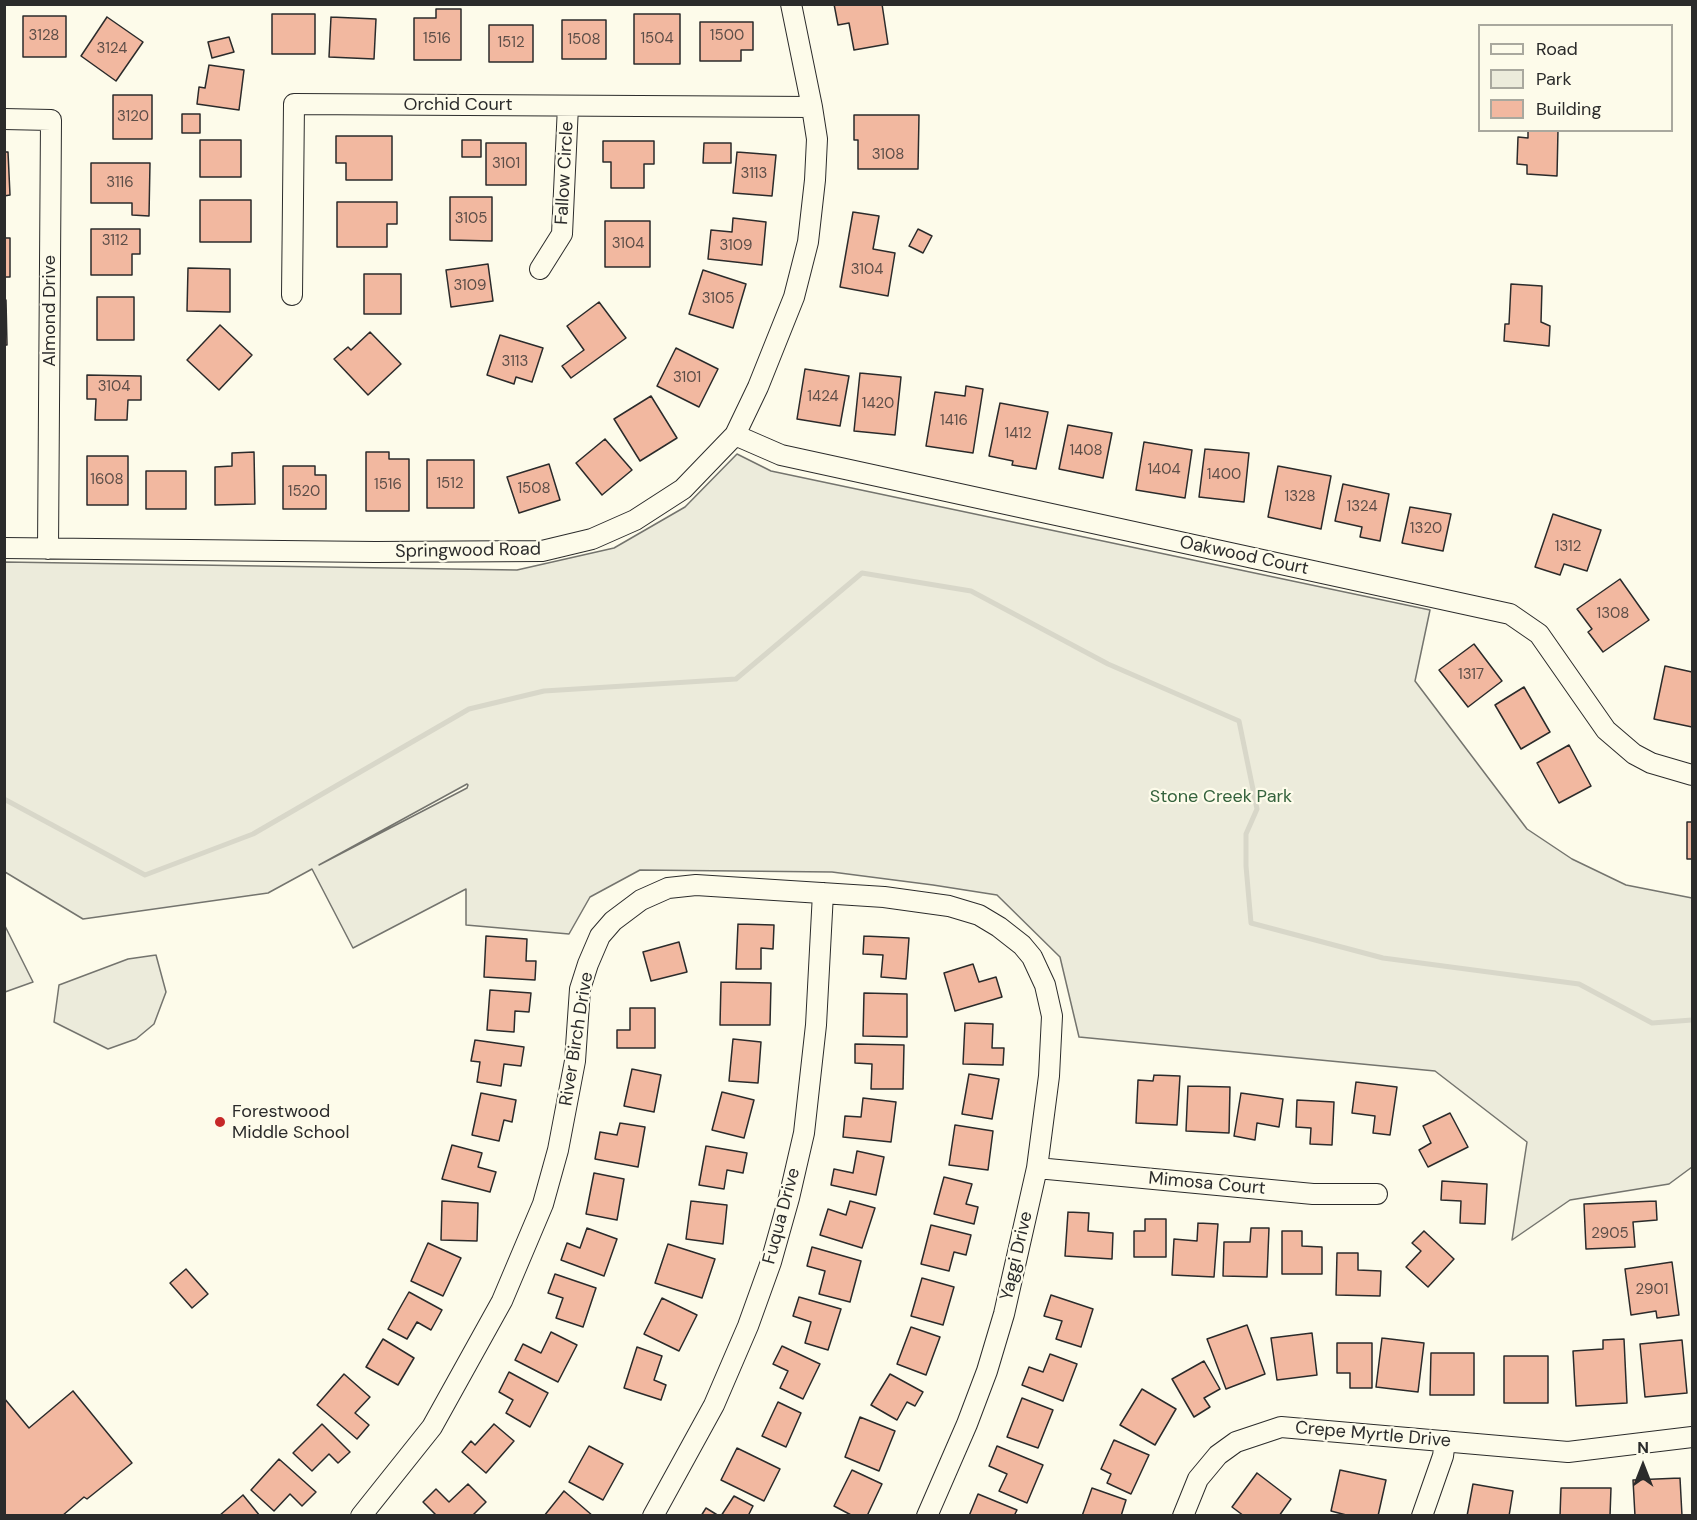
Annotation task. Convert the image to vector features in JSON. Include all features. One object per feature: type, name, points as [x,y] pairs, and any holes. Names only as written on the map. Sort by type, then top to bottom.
[{"type":"street","name":"Springwood Road","points":[[4,548],[375,552],[542,551],[592,539],[635,520],[683,489],[735,435],[758,387],[794,297],[808,242],[817,139],[791,4]]},
{"type":"street","name":"Orchid Court","points":[[292,295],[294,104],[812,107]]},
{"type":"street","name":"Fallow Circle","points":[[540,269],[562,234],[568,106]]},
{"type":"street","name":"Almond Drive","points":[[4,119],[51,120],[48,549]]},
{"type":"street","name":"Oakwood Court","points":[[735,435],[781,455],[1510,614],[1539,634],[1606,730],[1634,754],[1652,763],[1692,775]]},
{"type":"street","name":"River Birch Drive","points":[[371,1512],[432,1427],[502,1301],[543,1204],[558,1150],[575,1061],[580,989],[600,936],[613,921],[641,900],[668,888],[696,885],[823,893],[949,906],[979,915],[1022,945],[1032,957],[1045,985]]},
{"type":"street","name":"Fuqua Drive","points":[[653,1515],[714,1405],[748,1326],[771,1262],[789,1198],[804,1133],[816,1025],[823,893]]},
{"type":"street","name":"Yaggi Drive","points":[[927,1515],[967,1424],[987,1371],[1004,1314],[1037,1168],[1050,1064],[1052,1016],[1045,985]]},
{"type":"street","name":"Mimosa Court","points":[[1037,1168],[1312,1194],[1377,1194]]},
{"type":"street","name":"Crepe Myrtle Drive","points":[[1183,1515],[1198,1479],[1218,1455],[1236,1442],[1281,1426],[1568,1452],[1692,1437]]},
{"type":"street","points":[[1422,1515],[1443,1456],[1445,1441]]},
{"type":"green space","name":"Stone Creek Park","points":[[737,454],[771,471],[1430,610],[1415,681],[1527,829],[1572,859],[1626,885],[1692,898],[1692,1167],[1669,1184],[1570,1200],[1512,1240],[1527,1142],[1435,1071],[1079,1037],[1060,957],[997,895],[832,872],[640,870],[590,897],[569,934],[466,925],[466,889],[353,948],[312,869],[268,893],[83,919],[5,872],[5,562],[517,570],[614,548],[685,507]],"holes":[[[467,784],[467,788],[319,865]]]},
{"type":"green space","points":[[5,926],[33,982],[4,992]]},
{"type":"green space","points":[[156,955],[166,992],[154,1024],[136,1039],[108,1049],[54,1022],[59,985],[128,959]]},
{"type":"building","points":[[834,4],[882,4],[888,44],[854,50],[849,23],[838,25]]},
{"type":"building","points":[[436,9],[461,9],[461,60],[414,60],[414,18],[436,18]]},
{"type":"building","points":[[272,14],[315,14],[315,54],[272,54]]},
{"type":"building","points":[[634,14],[680,14],[680,64],[634,64]]},
{"type":"building","points":[[23,16],[66,16],[66,57],[23,57]]},
{"type":"building","points":[[107,17],[143,42],[116,81],[81,56]]},
{"type":"building","points":[[331,17],[376,19],[374,59],[329,57]]},
{"type":"building","points":[[562,20],[606,20],[606,59],[562,59]]},
{"type":"building","points":[[700,22],[753,22],[753,50],[741,50],[741,61],[700,61]]},
{"type":"building","points":[[489,25],[533,25],[533,62],[489,62]]},
{"type":"building","points":[[229,37],[234,52],[212,58],[208,42]]},
{"type":"building","points":[[209,65],[244,70],[239,110],[197,104],[199,87],[205,88]]},
{"type":"building","points":[[113,95],[152,95],[152,139],[113,139]]},
{"type":"building","points":[[182,114],[200,114],[200,133],[182,133]]},
{"type":"building","points":[[854,115],[919,115],[918,169],[858,169],[858,140],[854,140]]},
{"type":"building","points":[[1528,132],[1558,132],[1557,176],[1527,174],[1527,165],[1517,164],[1518,137],[1528,138]]},
{"type":"building","points":[[336,136],[392,136],[392,180],[346,180],[346,163],[336,163]]},
{"type":"building","points":[[200,140],[241,140],[241,177],[200,177]]},
{"type":"building","points":[[462,140],[481,140],[481,157],[462,157]]},
{"type":"building","points":[[603,141],[654,141],[654,164],[644,164],[644,188],[611,188],[611,162],[603,162]]},
{"type":"building","points":[[486,143],[526,143],[526,185],[486,185]]},
{"type":"building","points":[[704,143],[731,143],[731,163],[703,163]]},
{"type":"building","points":[[4,152],[8,152],[10,195],[4,196]]},
{"type":"building","points":[[737,152],[776,155],[772,196],[733,193]]},
{"type":"building","points":[[91,163],[150,163],[149,216],[132,215],[132,203],[91,203]]},
{"type":"building","points":[[450,197],[492,197],[492,241],[450,240]]},
{"type":"building","points":[[200,200],[251,200],[251,242],[200,242]]},
{"type":"building","points":[[337,202],[397,202],[397,224],[387,224],[387,247],[337,247]]},
{"type":"building","points":[[853,212],[879,216],[873,249],[895,253],[888,296],[840,287]]},
{"type":"building","points":[[733,218],[766,222],[762,265],[708,259],[711,230],[732,232]]},
{"type":"building","points":[[605,221],[650,221],[650,267],[605,267]]},
{"type":"building","points":[[91,229],[140,229],[140,254],[132,254],[132,275],[91,275]]},
{"type":"building","points":[[918,229],[932,236],[923,253],[909,246]]},
{"type":"building","points":[[4,238],[10,238],[10,277],[4,277]]},
{"type":"building","points":[[488,264],[493,301],[451,307],[446,270]]},
{"type":"building","points":[[188,268],[230,269],[230,312],[187,311]]},
{"type":"building","points":[[703,270],[746,284],[733,328],[689,314]]},
{"type":"building","points":[[364,274],[401,274],[401,314],[364,314]]},
{"type":"building","points":[[1511,284],[1542,286],[1541,322],[1550,326],[1549,346],[1504,341],[1505,324],[1509,324]]},
{"type":"building","points":[[97,297],[134,297],[134,340],[97,340]]},
{"type":"building","points":[[4,300],[6,300],[7,345],[4,345]]},
{"type":"building","points":[[599,302],[626,338],[571,378],[562,366],[584,350],[567,326]]},
{"type":"building","points":[[220,325],[252,355],[219,390],[187,360]]},
{"type":"building","points":[[370,332],[401,364],[368,395],[334,359],[348,347],[351,350]]},
{"type":"building","points":[[500,335],[543,348],[532,382],[516,377],[514,384],[487,375]]},
{"type":"building","points":[[676,348],[718,369],[699,407],[657,386]]},
{"type":"building","points":[[805,369],[849,376],[840,426],[797,419]]},
{"type":"building","points":[[860,373],[901,377],[895,435],[854,431]]},
{"type":"building","points":[[87,375],[141,376],[141,400],[128,400],[127,420],[95,420],[96,399],[87,399]]},
{"type":"building","points":[[966,386],[983,389],[973,453],[926,446],[935,392],[965,396]]},
{"type":"building","points":[[651,396],[677,438],[640,461],[614,419]]},
{"type":"building","points":[[1000,403],[1048,412],[1036,469],[1012,465],[1013,461],[989,456]]},
{"type":"building","points":[[1068,425],[1112,433],[1103,478],[1059,469]]},
{"type":"building","points":[[605,439],[632,470],[602,495],[576,463]]},
{"type":"building","points":[[1144,442],[1192,450],[1185,498],[1136,490]]},
{"type":"building","points":[[1205,449],[1249,453],[1244,502],[1199,497]]},
{"type":"building","points":[[254,452],[255,504],[215,505],[215,467],[232,466],[232,453]]},
{"type":"building","points":[[366,452],[389,452],[389,459],[409,459],[409,511],[366,511]]},
{"type":"building","points":[[87,456],[128,456],[128,505],[87,505]]},
{"type":"building","points":[[427,460],[474,460],[474,508],[427,508]]},
{"type":"building","points":[[549,464],[560,500],[519,513],[507,477]]},
{"type":"building","points":[[283,466],[315,466],[315,475],[326,475],[326,509],[283,509]]},
{"type":"building","points":[[1278,466],[1331,476],[1321,529],[1268,517]]},
{"type":"building","points":[[146,471],[186,471],[186,509],[146,509]]},
{"type":"building","points":[[1343,484],[1389,494],[1380,541],[1360,537],[1362,527],[1335,521]]},
{"type":"building","points":[[1410,507],[1451,514],[1443,551],[1402,543]]},
{"type":"building","points":[[1553,514],[1601,530],[1587,571],[1564,564],[1560,575],[1535,567]]},
{"type":"building","points":[[1620,579],[1649,620],[1603,652],[1588,632],[1592,629],[1577,609]]},
{"type":"building","points":[[1474,644],[1502,681],[1468,707],[1439,670]]},
{"type":"building","points":[[1665,666],[1692,672],[1692,727],[1654,719]]},
{"type":"building","points":[[1524,687],[1550,732],[1521,749],[1495,705]]},
{"type":"building","points":[[1569,745],[1591,786],[1559,803],[1537,763]]},
{"type":"building","points":[[1687,822],[1692,822],[1692,859],[1687,859]]},
{"type":"building","points":[[738,924],[774,925],[773,949],[761,948],[761,969],[736,969]]},
{"type":"building","points":[[486,936],[527,939],[526,961],[536,961],[535,980],[484,977]]},
{"type":"building","points":[[864,936],[909,938],[906,979],[881,977],[883,955],[863,954]]},
{"type":"building","points":[[679,942],[687,972],[651,981],[643,952]]},
{"type":"building","points":[[973,964],[979,982],[996,977],[1002,997],[955,1011],[944,973]]},
{"type":"building","points":[[721,982],[771,983],[770,1025],[720,1025]]},
{"type":"building","points":[[490,990],[531,993],[529,1012],[515,1011],[514,1032],[487,1030]]},
{"type":"building","points":[[864,993],[907,994],[907,1037],[863,1036]]},
{"type":"building","points":[[630,1008],[655,1008],[655,1048],[617,1048],[617,1030],[630,1030]]},
{"type":"building","points":[[965,1023],[993,1024],[992,1048],[1004,1048],[1003,1065],[963,1064]]},
{"type":"building","points":[[733,1039],[761,1042],[758,1083],[729,1081]]},
{"type":"building","points":[[475,1040],[524,1047],[521,1066],[504,1064],[501,1086],[477,1082],[480,1062],[471,1061]]},
{"type":"building","points":[[855,1044],[904,1045],[903,1089],[871,1089],[872,1064],[855,1063]]},
{"type":"building","points":[[632,1069],[661,1075],[654,1112],[624,1106]]},
{"type":"building","points":[[969,1074],[999,1079],[992,1119],[962,1114]]},
{"type":"building","points":[[1154,1075],[1180,1076],[1177,1125],[1136,1123],[1138,1080],[1153,1081]]},
{"type":"building","points":[[1356,1082],[1397,1087],[1390,1135],[1373,1133],[1375,1116],[1352,1113]]},
{"type":"building","points":[[1188,1086],[1230,1087],[1229,1133],[1186,1131]]},
{"type":"building","points":[[722,1092],[754,1100],[744,1138],[712,1130]]},
{"type":"building","points":[[481,1093],[516,1100],[512,1122],[504,1120],[499,1141],[472,1135]]},
{"type":"building","points":[[1241,1093],[1283,1099],[1279,1127],[1257,1123],[1255,1140],[1234,1136]]},
{"type":"building","points":[[863,1098],[896,1102],[891,1142],[843,1137],[845,1116],[861,1117]]},
{"type":"building","points":[[1297,1100],[1334,1102],[1332,1145],[1310,1144],[1311,1128],[1296,1127]]},
{"type":"building","points":[[1450,1113],[1468,1147],[1428,1167],[1419,1150],[1431,1143],[1423,1126]]},
{"type":"building","points":[[620,1123],[645,1127],[638,1167],[595,1159],[600,1132],[617,1135]]},
{"type":"building","points":[[955,1125],[993,1131],[988,1170],[949,1165]]},
{"type":"building","points":[[452,1145],[482,1153],[478,1167],[496,1172],[490,1192],[442,1179]]},
{"type":"building","points":[[706,1146],[747,1153],[743,1173],[727,1170],[724,1189],[699,1185]]},
{"type":"building","points":[[857,1151],[884,1157],[876,1195],[831,1185],[834,1169],[853,1173]]},
{"type":"building","points":[[594,1173],[624,1179],[617,1220],[586,1214]]},
{"type":"building","points":[[944,1177],[972,1184],[966,1204],[978,1207],[974,1224],[934,1214]]},
{"type":"building","points":[[1442,1181],[1487,1184],[1485,1224],[1460,1223],[1461,1201],[1441,1200]]},
{"type":"building","points":[[442,1201],[478,1203],[477,1241],[441,1240]]},
{"type":"building","points":[[691,1201],[727,1205],[723,1244],[686,1239]]},
{"type":"building","points":[[850,1201],[875,1208],[862,1248],[820,1235],[828,1209],[846,1215]]},
{"type":"building","points":[[1656,1201],[1657,1220],[1633,1222],[1635,1247],[1586,1249],[1584,1204]]},
{"type":"building","points":[[1068,1212],[1089,1213],[1088,1231],[1113,1233],[1112,1259],[1065,1256]]},
{"type":"building","points":[[1145,1219],[1166,1219],[1166,1257],[1134,1257],[1134,1231],[1145,1231]]},
{"type":"building","points":[[1198,1223],[1218,1224],[1214,1277],[1172,1275],[1174,1239],[1197,1241]]},
{"type":"building","points":[[931,1225],[971,1235],[966,1255],[954,1252],[949,1271],[921,1264]]},
{"type":"building","points":[[587,1228],[617,1239],[604,1276],[561,1260],[567,1243],[580,1248]]},
{"type":"building","points":[[1251,1228],[1269,1228],[1267,1277],[1223,1276],[1224,1242],[1250,1242]]},
{"type":"building","points":[[1282,1231],[1302,1231],[1302,1246],[1322,1247],[1322,1274],[1282,1274]]},
{"type":"building","points":[[1424,1231],[1454,1259],[1428,1287],[1406,1267],[1421,1251],[1412,1243]]},
{"type":"building","points":[[428,1243],[461,1258],[443,1296],[411,1281]]},
{"type":"building","points":[[668,1244],[715,1259],[702,1298],[655,1283]]},
{"type":"building","points":[[812,1247],[861,1261],[850,1302],[819,1294],[825,1271],[807,1266]]},
{"type":"building","points":[[1337,1253],[1358,1253],[1358,1270],[1381,1271],[1380,1296],[1336,1295]]},
{"type":"building","points":[[1672,1262],[1679,1315],[1657,1318],[1656,1311],[1631,1315],[1625,1269]]},
{"type":"building","points":[[186,1269],[208,1294],[192,1308],[170,1283]]},
{"type":"building","points":[[555,1274],[596,1288],[583,1327],[556,1318],[563,1298],[548,1293]]},
{"type":"building","points":[[922,1278],[954,1287],[943,1325],[911,1316]]},
{"type":"building","points":[[409,1292],[442,1310],[431,1330],[417,1322],[407,1339],[388,1329]]},
{"type":"building","points":[[1051,1295],[1093,1309],[1081,1347],[1056,1339],[1062,1321],[1044,1316]]},
{"type":"building","points":[[799,1297],[841,1309],[828,1350],[805,1343],[811,1322],[793,1316]]},
{"type":"building","points":[[662,1298],[697,1315],[679,1351],[644,1334]]},
{"type":"building","points":[[1247,1325],[1265,1374],[1226,1389],[1207,1339]]},
{"type":"building","points":[[911,1327],[940,1337],[926,1375],[897,1364]]},
{"type":"building","points":[[551,1332],[577,1345],[558,1382],[515,1360],[523,1344],[541,1353]]},
{"type":"building","points":[[1312,1333],[1317,1375],[1277,1380],[1271,1338]]},
{"type":"building","points":[[1382,1338],[1424,1343],[1418,1392],[1376,1387]]},
{"type":"building","points":[[383,1339],[414,1358],[398,1385],[366,1367]]},
{"type":"building","points":[[1624,1339],[1627,1403],[1576,1406],[1573,1351],[1603,1349],[1603,1340]]},
{"type":"building","points":[[1682,1340],[1687,1393],[1645,1397],[1640,1344]]},
{"type":"building","points":[[1337,1343],[1372,1343],[1372,1388],[1350,1388],[1350,1373],[1337,1373]]},
{"type":"building","points":[[782,1346],[820,1364],[803,1399],[780,1388],[788,1371],[773,1364]]},
{"type":"building","points":[[637,1347],[662,1356],[654,1380],[666,1385],[661,1400],[624,1388]]},
{"type":"building","points":[[1431,1353],[1474,1353],[1474,1395],[1430,1395]]},
{"type":"building","points":[[1050,1354],[1077,1364],[1063,1401],[1022,1385],[1029,1367],[1043,1372]]},
{"type":"building","points":[[1504,1356],[1548,1356],[1548,1403],[1504,1403]]},
{"type":"building","points":[[1204,1361],[1220,1389],[1204,1398],[1210,1407],[1194,1417],[1172,1379]]},
{"type":"building","points":[[509,1372],[548,1393],[530,1427],[506,1413],[513,1400],[499,1392]]},
{"type":"building","points":[[344,1374],[370,1397],[355,1413],[369,1425],[357,1439],[317,1405]]},
{"type":"building","points":[[890,1374],[923,1392],[915,1406],[907,1402],[897,1420],[871,1405]]},
{"type":"building","points":[[1142,1389],[1176,1409],[1155,1445],[1120,1425]]},
{"type":"building","points":[[73,1391],[132,1463],[87,1499],[84,1497],[62,1516],[4,1516],[4,1398],[29,1428]]},
{"type":"building","points":[[1022,1398],[1053,1410],[1038,1448],[1007,1437]]},
{"type":"building","points":[[778,1402],[801,1413],[786,1447],[762,1436]]},
{"type":"building","points":[[860,1417],[895,1431],[879,1471],[845,1457]]},
{"type":"building","points":[[322,1424],[350,1452],[338,1463],[329,1454],[312,1471],[293,1453]]},
{"type":"building","points":[[494,1424],[514,1441],[486,1473],[462,1452],[471,1441],[475,1445]]},
{"type":"building","points":[[1114,1440],[1149,1455],[1131,1494],[1107,1483],[1111,1474],[1101,1469]]},
{"type":"building","points":[[589,1446],[623,1464],[603,1500],[569,1482]]},
{"type":"building","points":[[997,1446],[1043,1465],[1027,1503],[999,1491],[1007,1474],[989,1466]]},
{"type":"building","points":[[737,1448],[780,1469],[764,1501],[721,1480]]},
{"type":"building","points":[[279,1459],[316,1492],[302,1506],[290,1494],[274,1511],[251,1490]]},
{"type":"building","points":[[852,1470],[882,1484],[867,1516],[853,1516],[834,1506]]},
{"type":"building","points":[[1340,1470],[1386,1480],[1378,1516],[1350,1516],[1331,1511]]},
{"type":"building","points":[[1257,1473],[1291,1499],[1279,1516],[1244,1516],[1232,1507]]},
{"type":"building","points":[[1680,1478],[1682,1516],[1635,1516],[1633,1480]]},
{"type":"building","points":[[468,1484],[486,1502],[472,1516],[437,1516],[423,1502],[436,1489],[449,1502]]},
{"type":"building","points":[[1473,1484],[1513,1491],[1509,1516],[1467,1516]]},
{"type":"building","points":[[1092,1488],[1126,1500],[1121,1516],[1082,1516]]},
{"type":"building","points":[[1561,1488],[1611,1488],[1610,1516],[1560,1516]]},
{"type":"building","points":[[564,1491],[593,1516],[544,1516]]},
{"type":"building","points":[[978,1494],[1017,1510],[1014,1516],[969,1516]]},
{"type":"building","points":[[243,1495],[260,1516],[219,1516]]},
{"type":"building","points":[[734,1496],[753,1506],[748,1516],[721,1516]]},
{"type":"building","points":[[706,1508],[719,1516],[701,1516]]},
{"type":"waterway","points":[[4,799],[145,875],[253,834],[469,709],[544,691],[736,679],[862,573],[971,591],[1108,664],[1239,721],[1257,809],[1246,834],[1251,923],[1383,958],[1579,984],[1652,1023],[1692,1020]]},
{"type":"place","name":"Forestwood Middle School","points":[[220,1122]]}]
